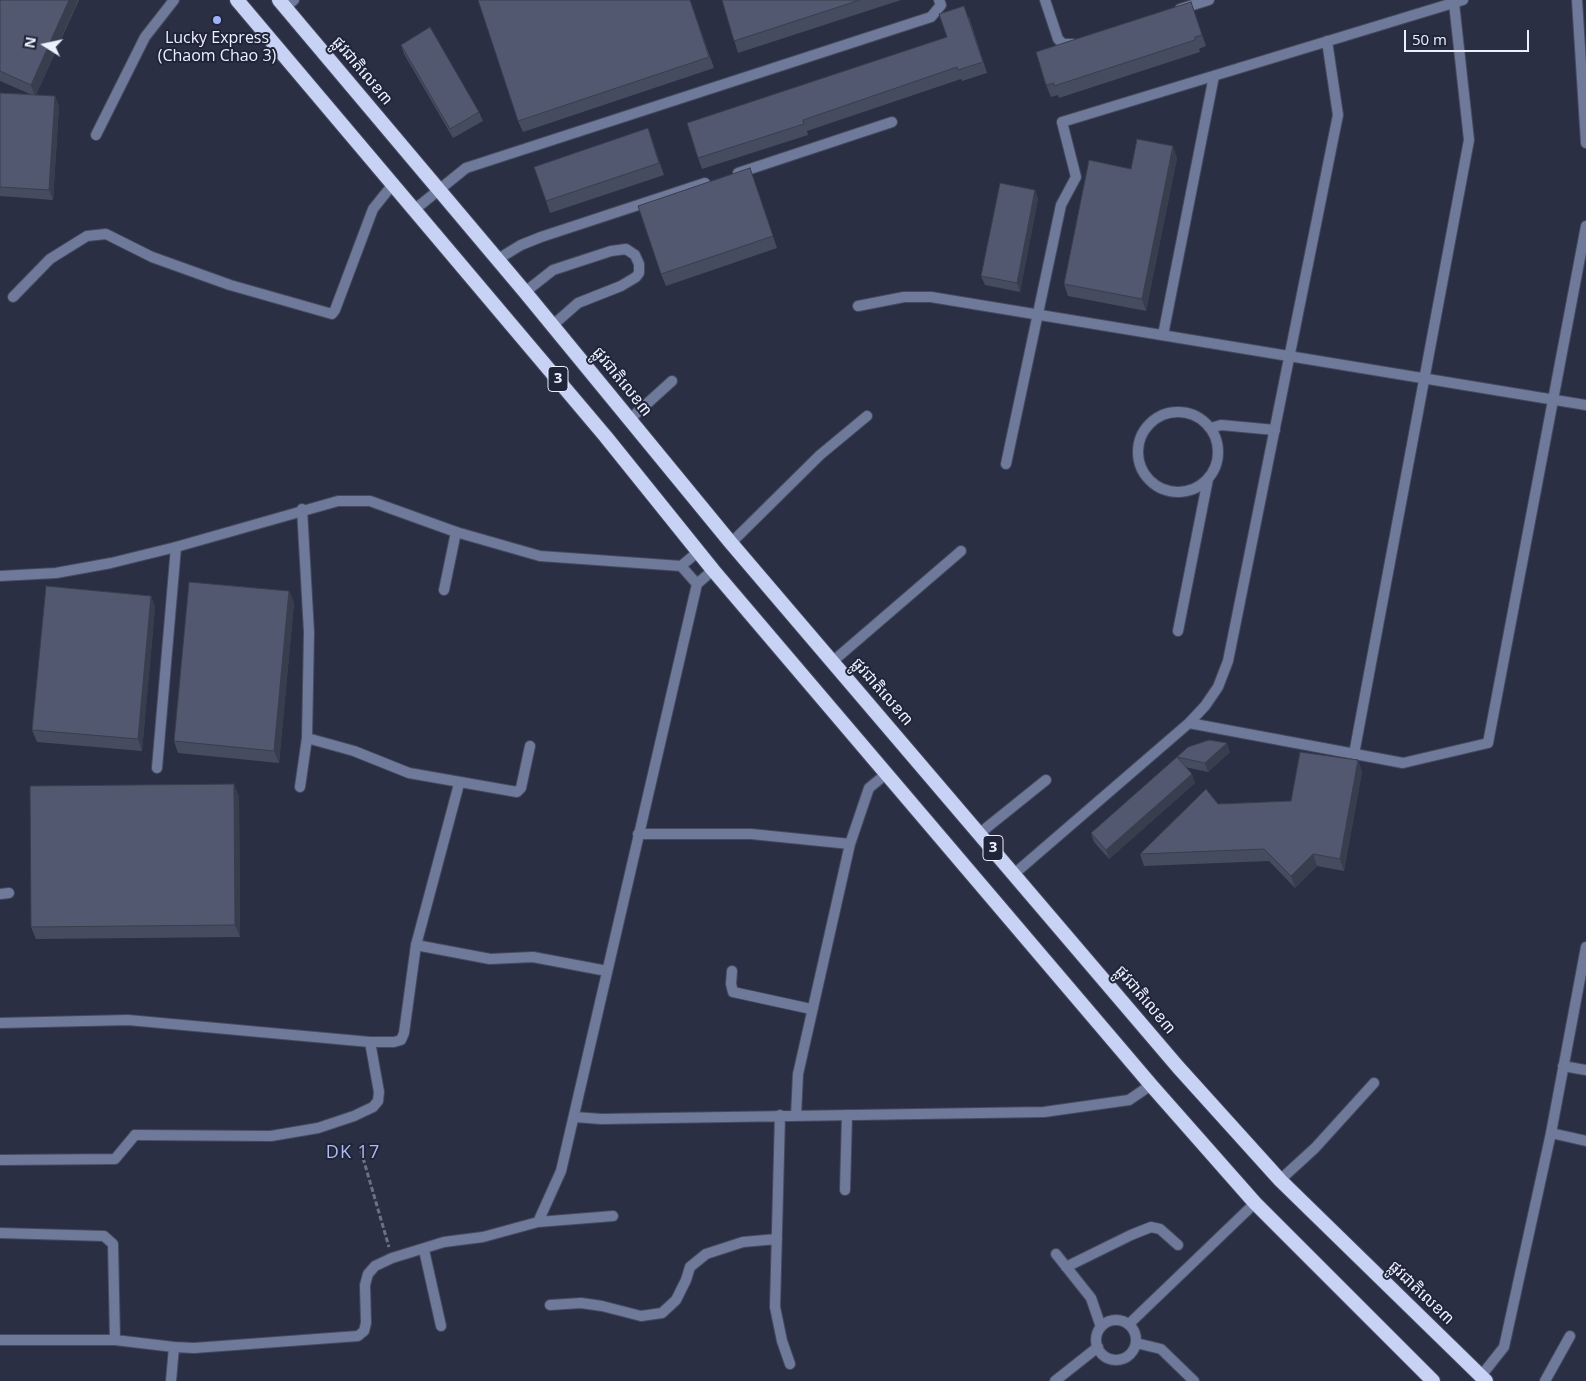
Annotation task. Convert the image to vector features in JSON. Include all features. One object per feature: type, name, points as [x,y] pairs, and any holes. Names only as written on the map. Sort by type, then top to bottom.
[{"type":"highway","name":"3","points":[[237,0],[393,184],[713,570],[1151,1085],[1255,1203],[1433,1381]]},
{"type":"highway","name":"ផ្លូវជាតិលេខ៣","points":[[286,2],[731,543],[1178,1067],[1280,1180],[1484,1378]]},
{"type":"street","points":[[96,135],[145,38],[174,0]]},
{"type":"street","points":[[414,210],[466,168],[931,18],[941,5],[940,0]]},
{"type":"street","points":[[1045,0],[1058,39],[1063,44],[1086,40]]},
{"type":"street","points":[[1168,13],[1186,3],[1209,0]]},
{"type":"street","points":[[1577,0],[1586,143]]},
{"type":"street","points":[[1006,464],[1061,205],[1076,177],[1062,122],[1459,2],[1469,140],[1426,379],[1354,754]]},
{"type":"street","points":[[1014,874],[1189,723],[1206,706],[1218,687],[1228,660],[1338,115],[1327,42]]},
{"type":"street","points":[[1163,335],[1214,76]]},
{"type":"street","points":[[730,175],[892,122]]},
{"type":"street","points":[[498,259],[541,237],[712,181]]},
{"type":"street","points":[[13,297],[50,259],[87,236],[106,234],[152,257],[230,285],[332,314],[373,210],[393,184]]},
{"type":"street","points":[[1189,723],[1403,764],[1488,743],[1586,226]]},
{"type":"street","points":[[525,292],[553,270],[612,251],[626,249],[634,255],[639,273],[636,277],[621,286],[578,303],[553,325]]},
{"type":"street","points":[[858,306],[904,297],[932,297],[1586,405]]},
{"type":"street","points":[[630,419],[672,380]]},
{"type":"street","points":[[1178,631],[1208,478],[1217,463],[1218,445],[1211,428],[1198,416],[1180,411],[1163,414],[1148,425],[1140,440],[1138,458],[1145,475],[1159,487],[1176,492],[1193,489],[1208,478]]},
{"type":"street","points":[[731,543],[820,455],[867,416]]},
{"type":"street","points":[[1211,428],[1221,426],[1275,430]]},
{"type":"street","points":[[0,576],[56,573],[176,548],[302,509],[338,501],[370,501],[456,532],[540,556],[681,566],[699,551]]},
{"type":"street","points":[[300,787],[307,738],[309,632],[302,509]]},
{"type":"street","points":[[444,590],[456,532]]},
{"type":"street","points":[[157,768],[176,548]]},
{"type":"street","points":[[832,662],[961,551]]},
{"type":"street","points":[[681,566],[697,584]]},
{"type":"street","points":[[538,1222],[561,1171],[697,584],[713,570]]},
{"type":"street","points":[[307,738],[354,751],[409,773],[459,784],[517,792],[521,788],[530,746]]},
{"type":"street","points":[[796,1116],[798,1074],[811,1008],[850,844],[869,788],[886,774]]},
{"type":"street","points":[[980,833],[1046,780]]},
{"type":"street","points":[[0,1023],[128,1020],[370,1042],[401,1040],[404,1034],[416,945],[459,784]]},
{"type":"street","points":[[638,834],[751,834],[850,844]]},
{"type":"street","points":[[416,945],[490,958],[533,957],[607,971]]},
{"type":"street","points":[[1484,1378],[1504,1348],[1550,1132],[1586,947]]},
{"type":"street","points":[[732,971],[730,984],[733,992],[811,1008]]},
{"type":"street","points":[[0,1160],[115,1159],[135,1135],[271,1136],[318,1128],[354,1116],[373,1107],[378,1101],[379,1092],[370,1042]]},
{"type":"street","points":[[1563,1066],[1586,1070]]},
{"type":"street","points":[[1280,1180],[1315,1148],[1374,1083]]},
{"type":"street","points":[[574,1117],[601,1120],[780,1115],[1044,1112],[1129,1100],[1151,1085]]},
{"type":"street","points":[[780,1115],[776,1307],[782,1341],[790,1364]]},
{"type":"street","points":[[845,1190],[848,1115]]},
{"type":"street","points":[[1550,1132],[1586,1141]]},
{"type":"street","points":[[1129,1324],[1255,1203]]},
{"type":"street","points":[[0,1340],[115,1340],[174,1347],[204,1347],[358,1336],[364,1331],[366,1323],[365,1285],[368,1274],[375,1266],[392,1258],[424,1250],[444,1242],[483,1237],[538,1222],[613,1216]]},
{"type":"street","points":[[1066,1268],[1151,1227],[1160,1229],[1178,1246]]},
{"type":"street","points":[[0,1233],[104,1236],[113,1244],[115,1340]]},
{"type":"street","points":[[550,1305],[580,1303],[602,1306],[641,1316],[662,1313],[676,1300],[690,1267],[706,1254],[743,1242],[777,1239]]},
{"type":"street","points":[[424,1250],[441,1326]]},
{"type":"street","points":[[1056,1254],[1091,1298],[1101,1327]]},
{"type":"street","points":[[1119,1320],[1129,1324],[1135,1332],[1136,1343],[1132,1352],[1124,1359],[1114,1360],[1104,1356],[1098,1348],[1097,1337],[1101,1327],[1109,1321],[1119,1320]]},
{"type":"street","points":[[1545,1381],[1570,1336]]},
{"type":"street","points":[[1136,1343],[1161,1349],[1194,1381]]},
{"type":"street","points":[[171,1381],[174,1347]]},
{"type":"street","points":[[1055,1381],[1098,1348]]},
{"type":"path","points":[[361,1151],[392,1258]]},
{"type":"building","points":[[0,0],[69,0],[31,85],[0,71]]},
{"type":"building","points":[[478,0],[690,0],[709,57],[518,121]]},
{"type":"building","points":[[722,0],[860,0],[734,41]]},
{"type":"building","points":[[1191,2],[1202,35],[1195,37],[1195,40],[1054,86],[1054,83],[1046,85],[1036,52]]},
{"type":"building","points":[[964,6],[983,62],[958,70],[957,67],[803,120],[804,124],[698,158],[687,123],[947,37],[939,14]]},
{"type":"building","points":[[430,27],[479,112],[450,129],[401,45]]},
{"type":"building","points":[[0,93],[55,96],[49,190],[0,187]]},
{"type":"building","points":[[648,128],[659,163],[546,201],[534,167]]},
{"type":"building","points":[[1137,139],[1173,146],[1142,299],[1064,284],[1089,160],[1131,169]]},
{"type":"building","points":[[750,168],[773,236],[661,274],[638,206]]},
{"type":"building","points":[[1000,183],[1035,190],[1017,283],[981,276]]},
{"type":"building","points":[[189,582],[289,591],[274,751],[174,741]]},
{"type":"building","points":[[46,586],[151,596],[138,739],[32,730]]},
{"type":"building","points":[[1209,740],[1227,743],[1205,763],[1177,757],[1188,747]]},
{"type":"building","points":[[1300,752],[1358,760],[1340,859],[1313,854],[1291,876],[1264,849],[1140,854],[1206,789],[1218,804],[1291,801]]},
{"type":"building","points":[[1177,757],[1192,774],[1106,850],[1091,833]]},
{"type":"building","points":[[234,784],[235,925],[31,927],[30,786]]},
{"type":"place","name":"Lucky Express (Chaom Chao 3)","points":[[217,20]]},
{"type":"district","name":"DK 17","points":[[353,1153]]}]
